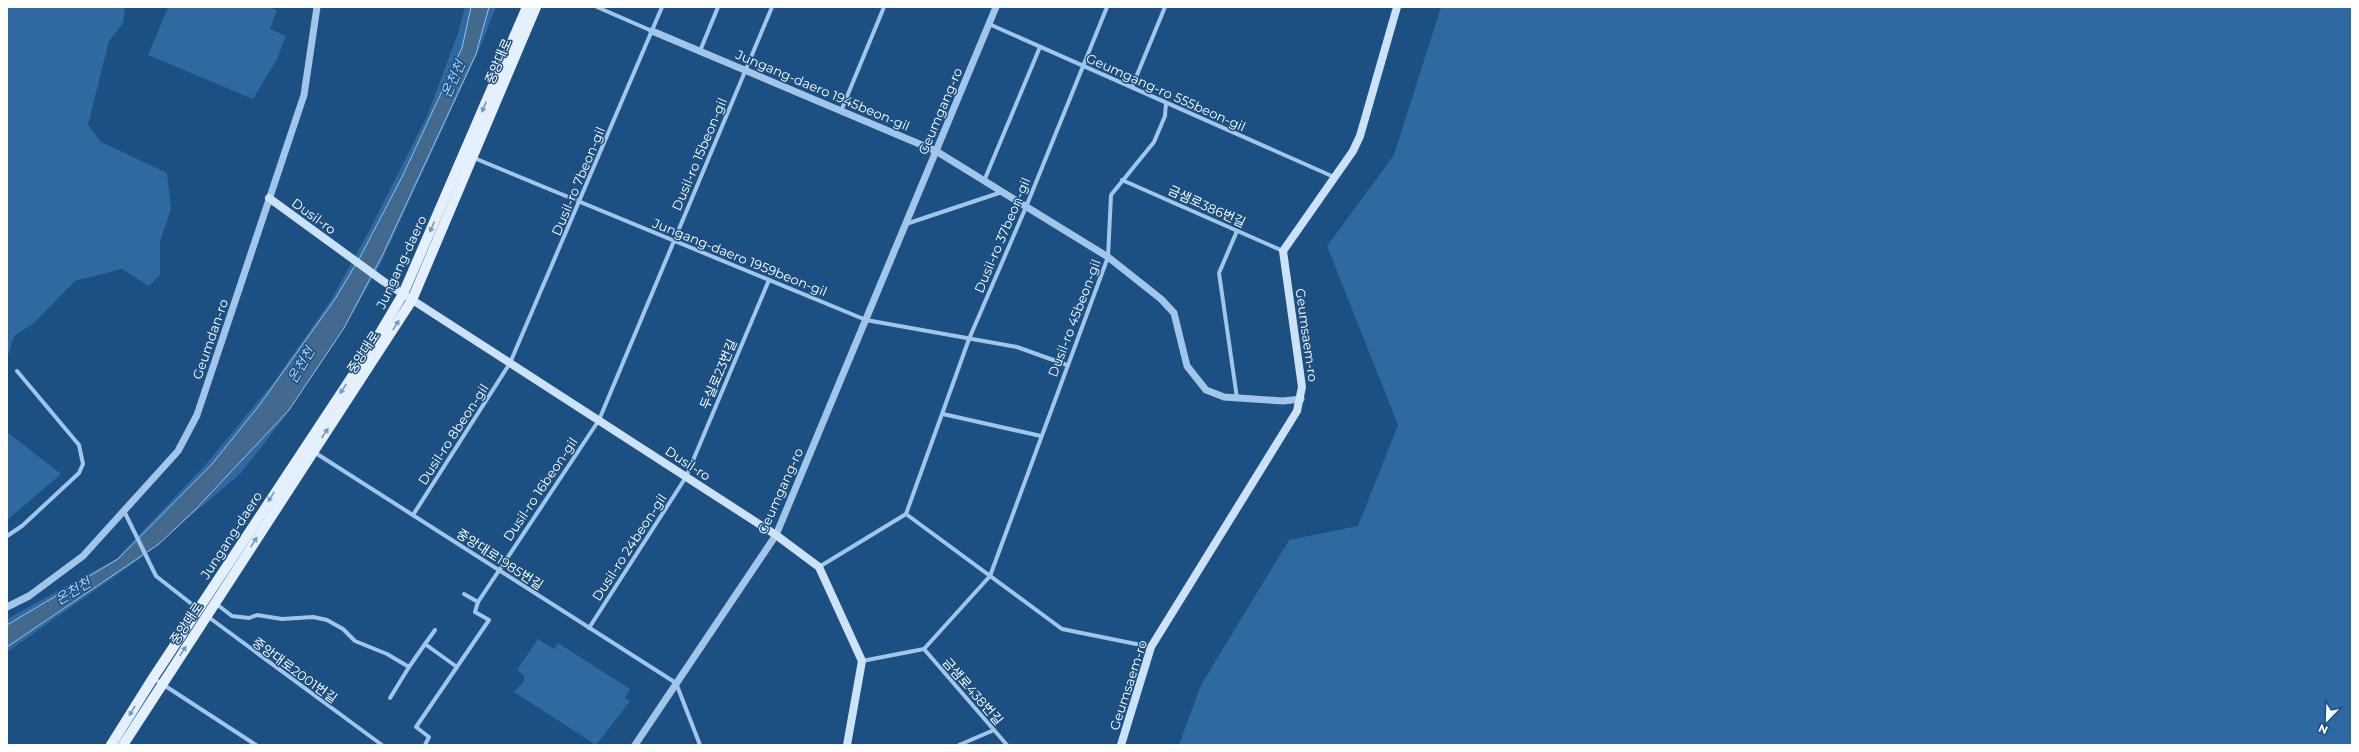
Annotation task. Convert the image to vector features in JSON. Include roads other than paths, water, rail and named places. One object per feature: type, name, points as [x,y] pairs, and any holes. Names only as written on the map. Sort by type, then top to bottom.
[{"type":"main road","name":"Jungang-daero","points":[[112,745],[202,612],[371,348],[407,297],[468,155],[527,7]]},
{"type":"main road","name":"중앙대로","points":[[468,155],[536,7]]},
{"type":"main road","points":[[1283,251],[1335,177],[1360,136],[1397,7]]},
{"type":"main road","name":"Dusil-ro","points":[[269,198],[383,281],[776,535],[819,567],[862,661]]},
{"type":"main road","name":"Geumsaem-ro","points":[[1121,745],[1151,647],[1297,411],[1301,399],[1302,388],[1283,251]]},
{"type":"main road","name":"중앙대로","points":[[202,612],[214,603],[312,451],[382,349],[407,297]]},
{"type":"main road","points":[[847,745],[862,661]]},
{"type":"main road","name":"Jungang-daero","points":[[123,745],[157,680]]},
{"type":"street","name":"Geumdan-ro","points":[[7,607],[29,596],[83,556],[178,451],[197,415],[304,95],[317,7]]},
{"type":"street","name":"Jungang-daero 1945beon-gil","points":[[597,7],[936,151],[1108,257],[1161,299],[1174,313],[1188,366],[1206,390],[1224,398],[1283,401],[1301,399]]},
{"type":"street","name":"Dusil-ro 7beon-gil","points":[[510,363],[662,7]]},
{"type":"street","points":[[700,51],[718,7]]},
{"type":"street","name":"Dusil-ro 15beon-gil","points":[[599,420],[673,240],[772,7]]},
{"type":"street","points":[[841,111],[884,7]]},
{"type":"street","name":"Geumgang-ro","points":[[635,745],[776,535],[996,7]]},
{"type":"street","name":"Dusil-ro 37beon-gil","points":[[906,514],[969,339],[1026,207],[1107,7]]},
{"type":"street","points":[[1132,88],[1165,7]]},
{"type":"street","name":"Geumgang-ro 555beon-gil","points":[[989,24],[1335,177]]},
{"type":"street","points":[[984,181],[1040,47]]},
{"type":"street","name":"Dusil-ro 45beon-gil","points":[[924,649],[990,576],[1108,257],[1111,195],[1122,180],[1148,153],[1165,116],[1166,103]]},
{"type":"street","name":"Jungang-daero 1959beon-gil","points":[[468,155],[866,320],[1017,347],[1067,365]]},
{"type":"street","name":"금샘로386번길","points":[[1122,180],[1283,251]]},
{"type":"street","points":[[905,225],[1002,192]]},
{"type":"street","points":[[1236,398],[1219,273],[1237,231]]},
{"type":"street","name":"두실로23번길","points":[[686,477],[769,280]]},
{"type":"street","name":"Dusil-ro 8beon-gil","points":[[413,515],[510,363]]},
{"type":"street","points":[[7,536],[28,521],[79,473],[83,464],[79,445],[17,371]]},
{"type":"street","points":[[943,414],[1041,436]]},
{"type":"street","name":"Dusil-ro 16beon-gil","points":[[478,602],[498,569],[599,420]]},
{"type":"street","name":"중앙대로1985번길","points":[[312,451],[676,683]]},
{"type":"street","name":"Dusil-ro 24beon-gil","points":[[589,628],[686,477]]},
{"type":"street","points":[[124,511],[156,576],[202,612]]},
{"type":"street","points":[[819,567],[906,514],[1062,629],[1151,647]]},
{"type":"street","points":[[425,745],[429,737],[416,727],[489,620],[476,612],[478,602],[464,594]]},
{"type":"street","points":[[214,603],[232,616],[282,619],[313,617],[327,620],[343,629],[355,641],[387,654],[409,667]]},
{"type":"street","name":"중앙대로2001번길","points":[[202,612],[382,745]]},
{"type":"street","points":[[390,698],[409,667],[435,630]]},
{"type":"street","points":[[425,644],[457,667]]},
{"type":"street","points":[[862,661],[924,649]]},
{"type":"street","name":"금샘로438번길","points":[[924,649],[1007,745]]},
{"type":"street","points":[[157,680],[250,743],[256,745]]},
{"type":"street","points":[[676,683],[700,745]]},
{"type":"street","points":[[959,745],[994,730]]},
{"type":"water","name":"온천천","points":[[471,7],[489,7],[476,54],[383,254],[344,328],[289,410],[195,510],[159,544],[7,647],[7,625],[118,559],[212,464],[261,403],[335,299],[359,259],[403,175],[462,48]]}]
